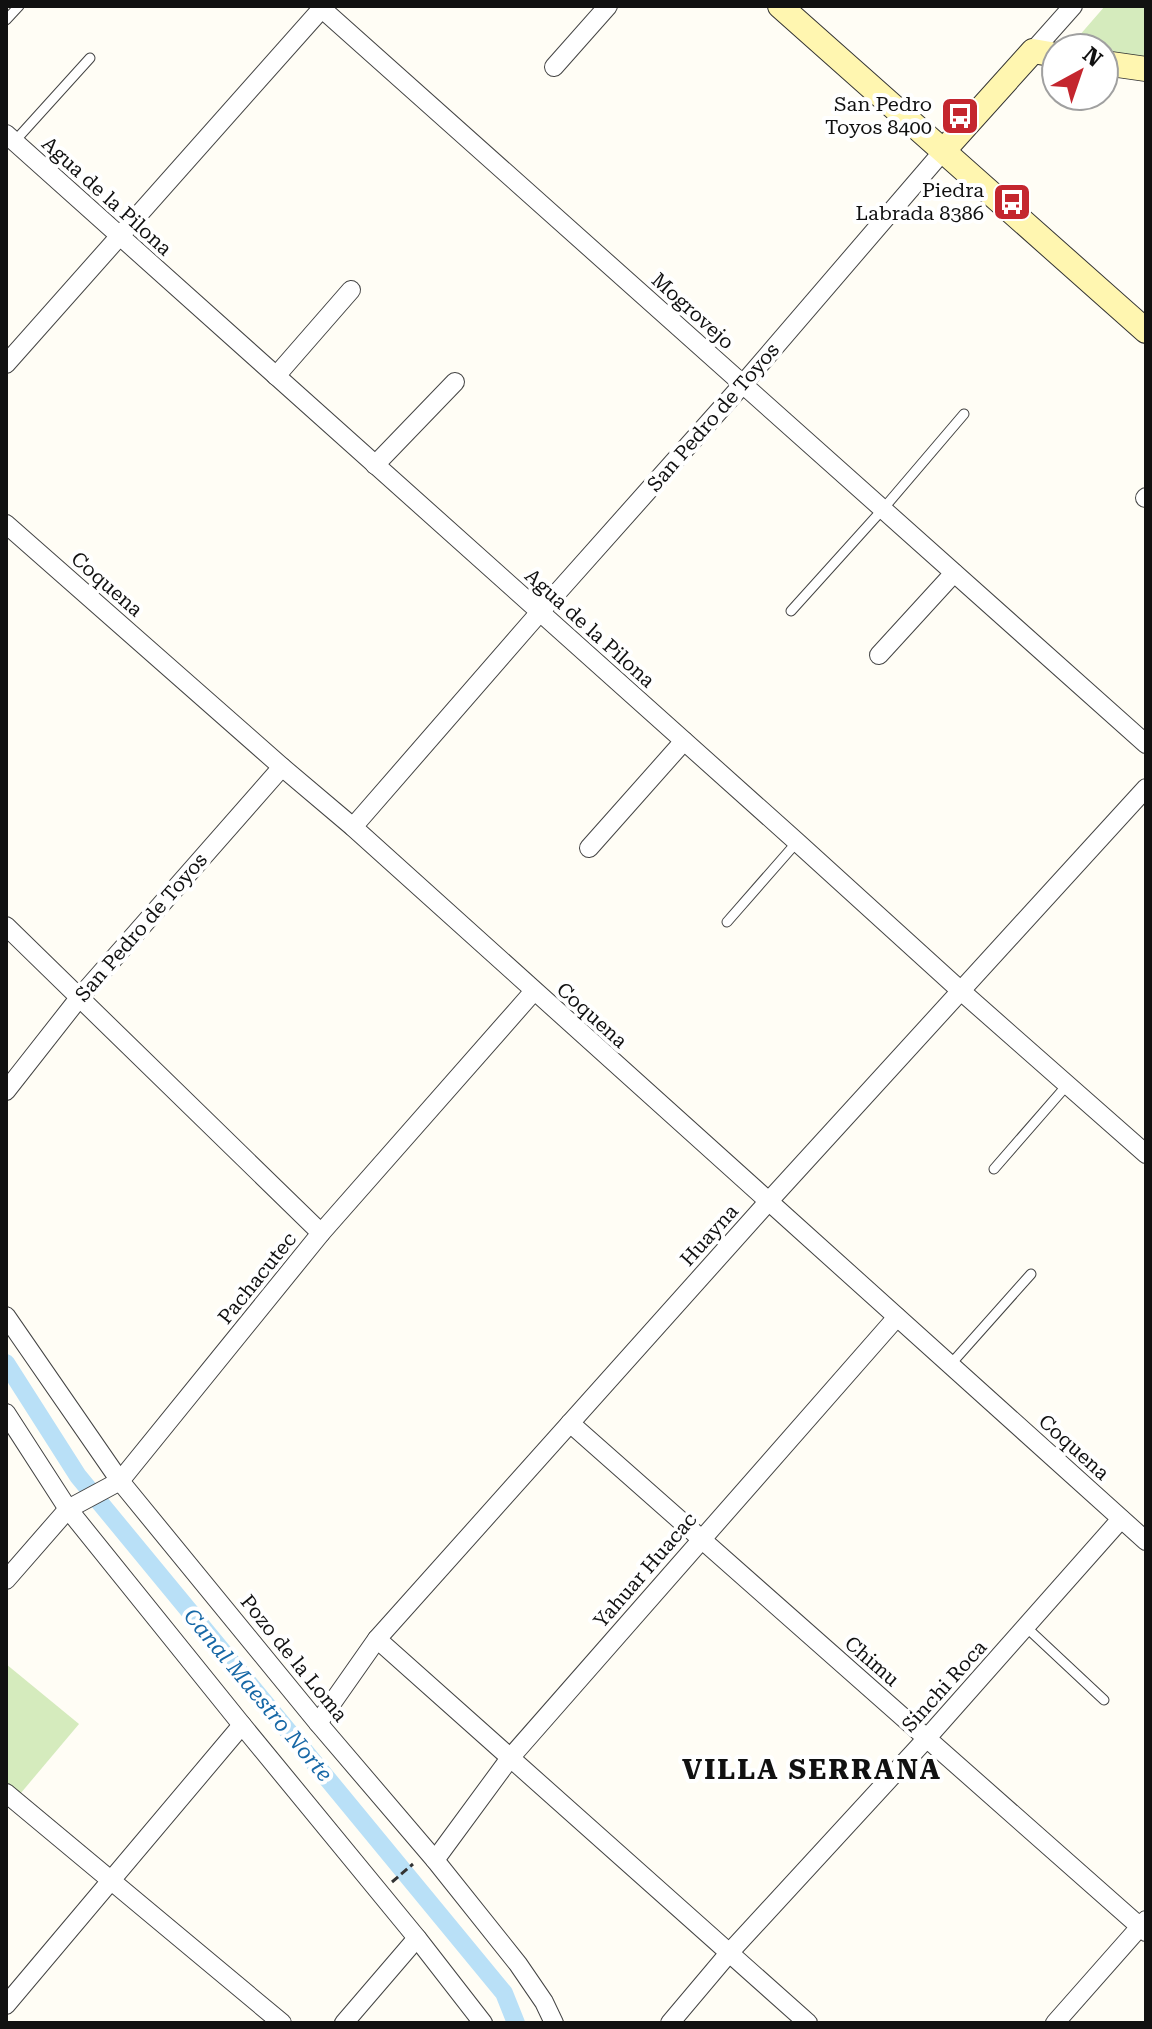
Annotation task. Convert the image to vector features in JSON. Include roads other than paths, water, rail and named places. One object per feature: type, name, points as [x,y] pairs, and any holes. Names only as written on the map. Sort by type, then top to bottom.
[{"type":"main road","points":[[781,6],[1146,331]]},
{"type":"main road","name":"San Pedro de Toyos","points":[[944,150],[1040,57]]},
{"type":"main road","points":[[1120,65],[1146,69]]},
{"type":"street","points":[[554,67],[608,6]]},
{"type":"street","name":"San Pedro de Toyos","points":[[1057,32],[1073,6]]},
{"type":"street","points":[[6,364],[321,7]]},
{"type":"street","name":"Mogrovejo","points":[[321,7],[1146,744]]},
{"type":"street","name":"Agua de la Pilona","points":[[10,138],[1146,1154]]},
{"type":"street","name":"San Pedro de Toyos","points":[[353,827],[743,384],[944,150]]},
{"type":"street","points":[[276,376],[351,290]]},
{"type":"street","points":[[375,465],[455,382]]},
{"type":"street","name":"Coquena","points":[[6,524],[353,827],[1146,1541]]},
{"type":"street","points":[[879,655],[954,573]]},
{"type":"street","points":[[589,848],[684,741]]},
{"type":"street","name":"San Pedro de Toyos","points":[[6,1091],[79,998],[282,767]]},
{"type":"street","name":"Huayna","points":[[318,1723],[377,1639],[768,1202],[1146,788]]},
{"type":"street","points":[[6,926],[321,1233]]},
{"type":"street","name":"Pachacutec","points":[[6,1580],[68,1509],[120,1481],[321,1233],[534,991]]},
{"type":"street","name":"Pozo de la Loma","points":[[6,1316],[120,1481],[428,1859],[518,1964],[544,2002],[554,2023]]},
{"type":"street","name":"Yahuar Huacac","points":[[428,1859],[510,1758],[897,1317]]},
{"type":"street","points":[[6,1413],[68,1509],[483,2023]]},
{"type":"street","name":"Chimu","points":[[570,1423],[1144,1926]]},
{"type":"street","name":"Sinchi Roca","points":[[670,2023],[729,1953],[927,1738],[1121,1519]]},
{"type":"street","points":[[377,1639],[808,2023]]},
{"type":"street","points":[[6,2005],[242,1725]]},
{"type":"street","points":[[6,1793],[282,2023]]},
{"type":"street","points":[[1055,2023],[1144,1926]]},
{"type":"street","points":[[344,2023],[417,1938]]},
{"type":"lane","points":[[6,20],[19,6]]},
{"type":"lane","points":[[10,138],[90,58]]},
{"type":"lane","points":[[791,611],[964,414]]},
{"type":"lane","points":[[727,922],[797,842]]},
{"type":"lane","points":[[994,1169],[1068,1084]]},
{"type":"lane","points":[[950,1365],[1031,1274]]},
{"type":"lane","points":[[1026,1627],[1104,1700]]},
{"type":"waterway","name":"Canal Maestro Norte","points":[[6,1363],[78,1476],[504,1993],[516,2023]]},
{"type":"place","name":"San Pedro Toyos 8400","points":[[960,116]]},
{"type":"place","name":"Piedra Labrada 8386","points":[[1012,202]]},
{"type":"district","name":"VILLA SERRANA","points":[[812,1769]]}]
